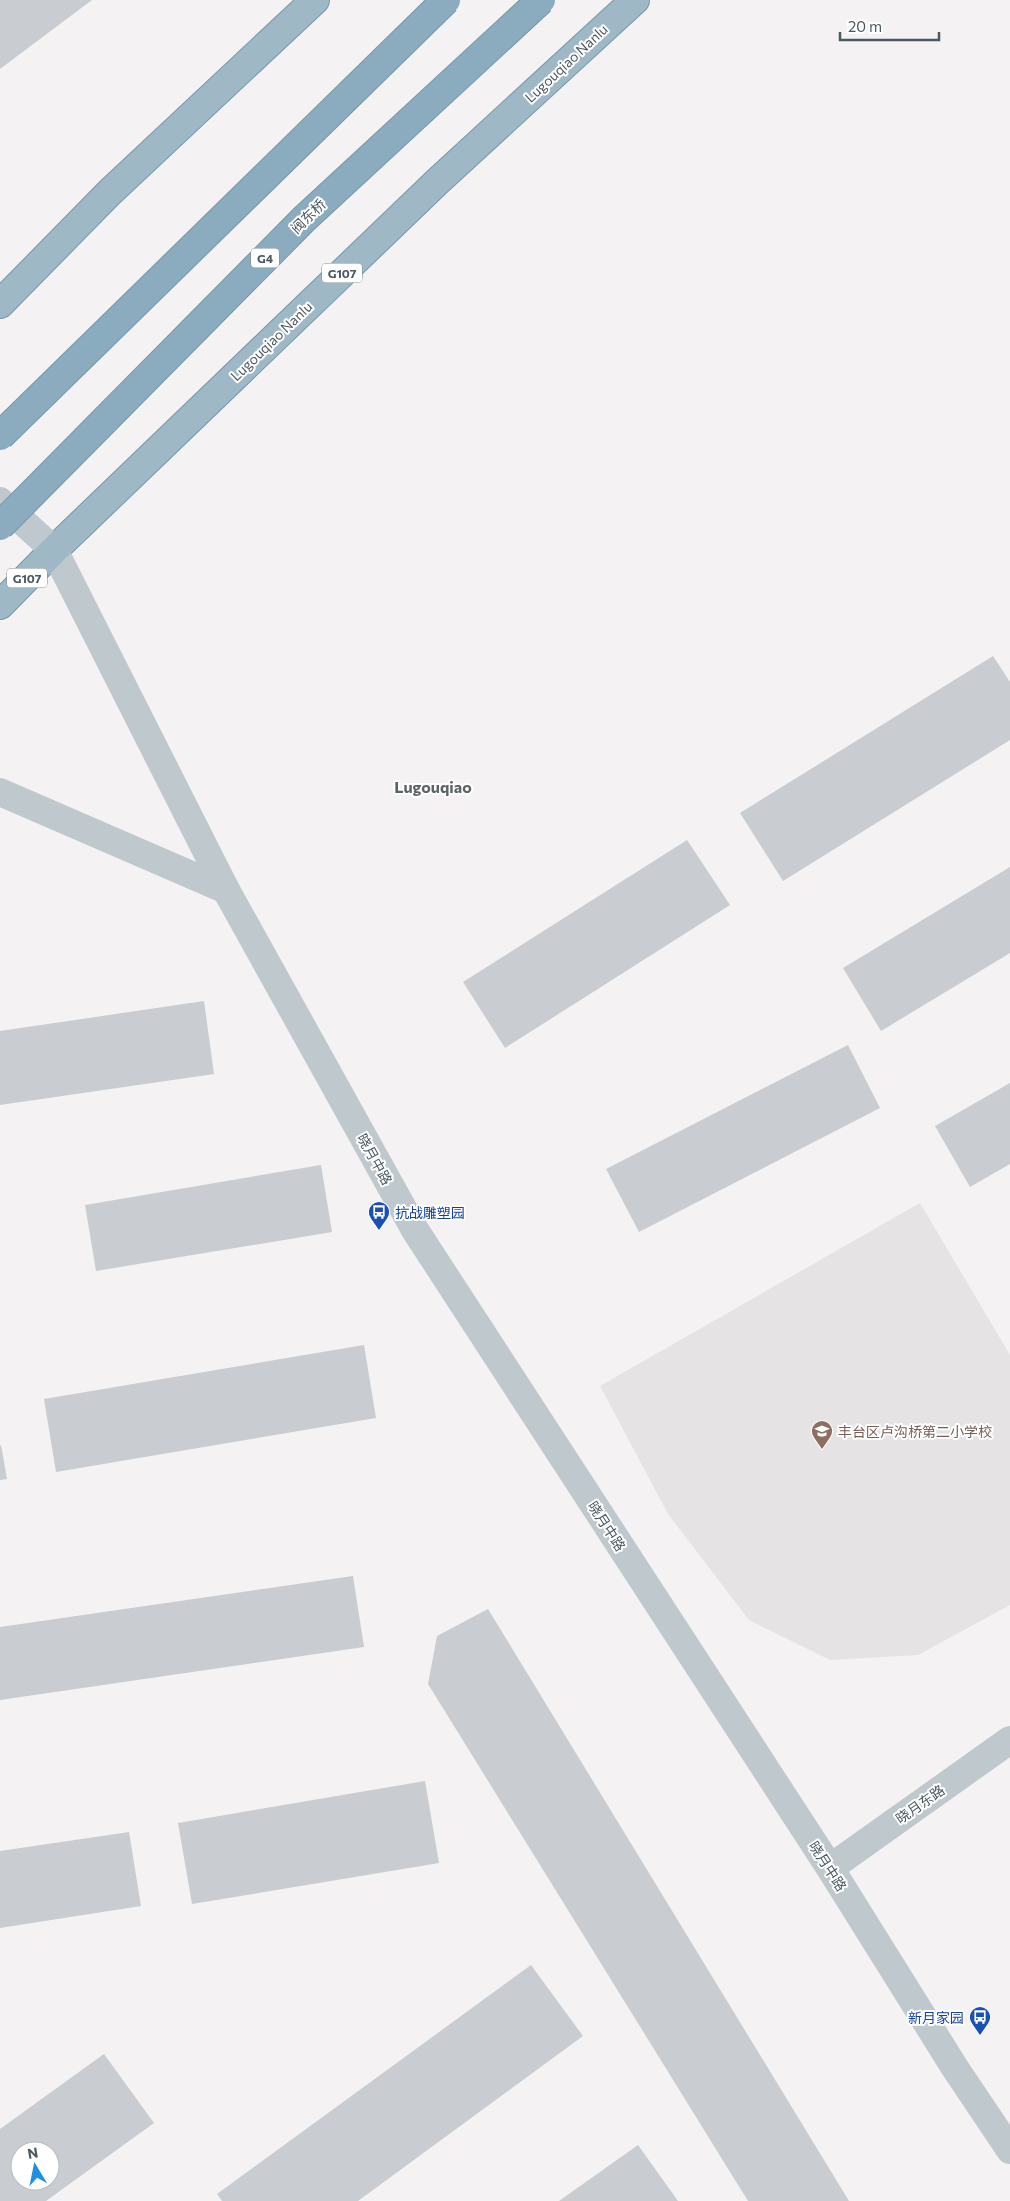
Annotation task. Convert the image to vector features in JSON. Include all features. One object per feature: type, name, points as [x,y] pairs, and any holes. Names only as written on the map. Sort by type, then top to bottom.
[{"type":"highway","points":[[0,304],[109,194],[315,0]]},
{"type":"highway","points":[[0,436],[446,0]]},
{"type":"highway","name":"阀东桥","points":[[0,526],[304,219],[541,0]]},
{"type":"highway","name":"Lugouqiao Nanlu","points":[[0,605],[54,550],[438,181],[636,0]]},
{"type":"street","points":[[0,500],[54,550]]},
{"type":"street","name":"晓月中路","points":[[54,550],[226,890],[415,1230],[830,1868],[955,2068],[1010,2150]]},
{"type":"street","points":[[0,792],[226,890]]},
{"type":"street","name":"晓月东路","points":[[830,1868],[1010,1740]]},
{"type":"shaded area","name":"丰台区卢沟桥第二小学校","points":[[920,1203],[1010,1355],[1010,1605],[918,1655],[830,1660],[749,1620],[668,1514],[600,1386]]},
{"type":"building","points":[[0,0],[92,0],[0,69]]},
{"type":"building","points":[[993,656],[1010,682],[1010,740],[783,881],[740,813]]},
{"type":"building","points":[[687,840],[730,905],[505,1048],[463,982]]},
{"type":"building","points":[[1010,867],[1010,953],[881,1031],[843,968]]},
{"type":"building","points":[[204,1001],[214,1074],[0,1105],[0,1031]]},
{"type":"building","points":[[848,1045],[880,1108],[639,1232],[606,1169]]},
{"type":"building","points":[[1010,1083],[1010,1164],[970,1187],[935,1126]]},
{"type":"building","points":[[321,1165],[332,1232],[96,1271],[85,1205]]},
{"type":"building","points":[[364,1345],[376,1418],[56,1472],[44,1399]]},
{"type":"building","points":[[0,1446],[7,1479],[0,1480]]},
{"type":"building","points":[[353,1576],[364,1647],[0,1700],[0,1627]]},
{"type":"building","points":[[488,1609],[849,2201],[748,2201],[428,1684],[437,1636]]},
{"type":"building","points":[[425,1781],[439,1863],[192,1904],[178,1823]]},
{"type":"building","points":[[129,1832],[141,1906],[0,1928],[0,1851]]},
{"type":"building","points":[[531,1965],[583,2036],[358,2201],[222,2201],[217,2194]]},
{"type":"building","points":[[104,2054],[154,2123],[60,2191],[60,2141],[10,2141],[10,2191],[60,2191],[46,2201],[0,2201],[0,2129]]},
{"type":"building","points":[[638,2145],[678,2201],[559,2201]]},
{"type":"place","name":"抗战雕塑园","points":[[379,1231]]},
{"type":"place","name":"丰台区卢沟桥第二小学校","points":[[822,1450]]},
{"type":"place","name":"新月家园","points":[[980,2036]]},
{"type":"district","name":"Lugouqiao","points":[[433,786]]}]
